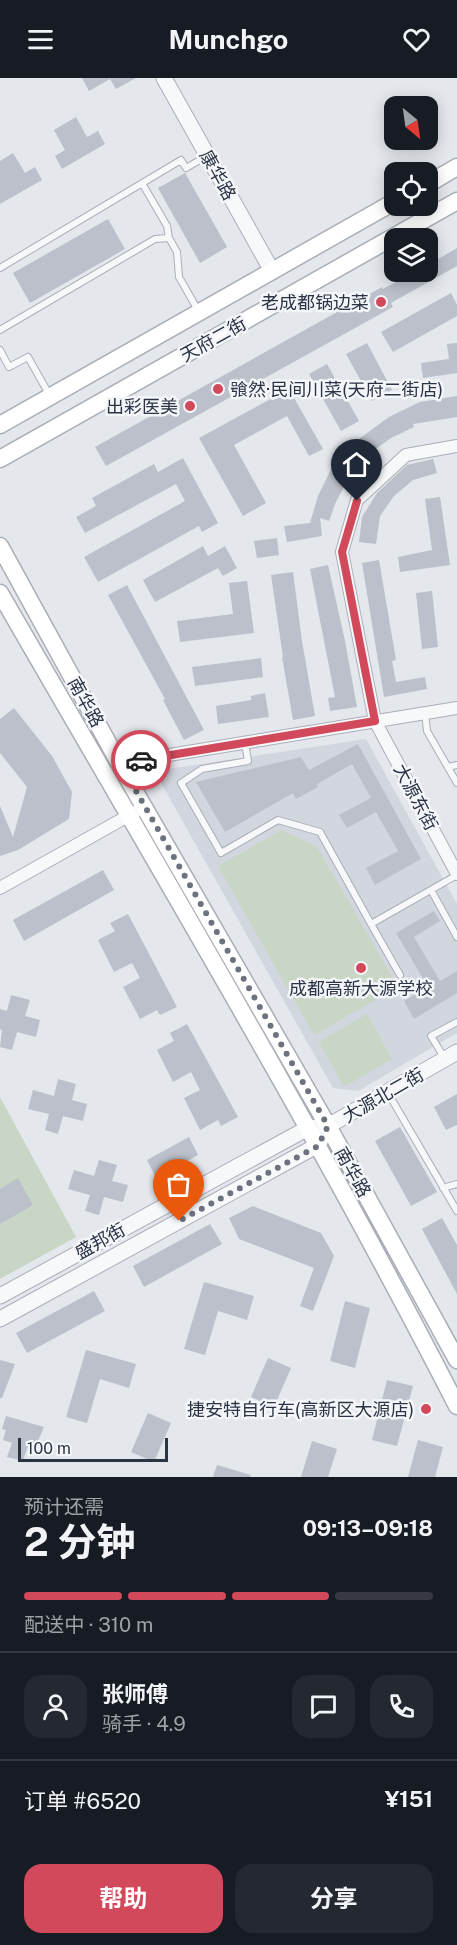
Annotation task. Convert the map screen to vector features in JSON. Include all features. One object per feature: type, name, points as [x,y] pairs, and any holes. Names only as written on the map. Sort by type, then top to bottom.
[{"type":"main road","points":[[438,178],[457,167]]},
{"type":"main road","name":"天府二街","points":[[0,459],[457,201]]},
{"type":"main road","name":"天府二街","points":[[0,425],[384,208]]},
{"type":"main road","name":"南华路","points":[[0,546],[120,763],[137,811],[457,1406]]},
{"type":"main road","name":"南华路","points":[[0,593],[137,811],[328,1126],[457,1360]]},
{"type":"street","name":"康华路","points":[[164,78],[272,272]]},
{"type":"street","name":"大源东街","points":[[457,446],[406,455],[357,501],[342,552],[375,721],[457,874]]},
{"type":"street","points":[[120,763],[457,708]]},
{"type":"street","points":[[0,888],[137,811]]},
{"type":"street","name":"大源北二街","points":[[318,1146],[328,1126],[451,1056]]},
{"type":"street","name":"盛邦街","points":[[0,1296],[308,1128],[328,1126]]},
{"type":"street","name":"盛邦街","points":[[0,1319],[318,1146]]},
{"type":"lane","points":[[0,268],[181,160],[186,168],[208,156]]},
{"type":"lane","points":[[142,183],[167,226],[169,238],[177,252],[179,277],[200,312]]},
{"type":"lane","points":[[0,330],[155,239],[169,238]]},
{"type":"lane","points":[[0,350],[9,367],[28,357],[51,396]]},
{"type":"lane","points":[[425,713],[427,731],[457,783]]},
{"type":"lane","points":[[245,743],[248,761],[202,769],[181,783],[221,853],[278,819],[320,832],[400,975]]},
{"type":"lane","points":[[448,767],[457,765]]},
{"type":"lane","points":[[371,924],[457,874]]},
{"type":"lane","points":[[431,890],[457,937]]},
{"type":"lane","points":[[451,1056],[431,1036],[457,1022]]},
{"type":"lane","points":[[387,1092],[457,1211]]},
{"type":"lane","points":[[443,1188],[457,1184]]},
{"type":"shaded area","name":"成都高新大源学校","points":[[366,739],[457,904],[457,1033],[358,1091],[333,1088],[161,783],[168,769]]},
{"type":"green space","points":[[282,830],[317,847],[398,987],[314,1035],[218,866]]},
{"type":"green space","points":[[367,1014],[392,1059],[344,1087],[319,1042]]},
{"type":"green space","points":[[0,1097],[76,1237],[0,1279]]},
{"type":"building","points":[[82,78],[136,78],[116,89],[110,79],[89,91]]},
{"type":"building","points":[[76,117],[87,137],[98,131],[105,144],[62,169],[55,156],[65,150],[54,130]]},
{"type":"building","points":[[13,153],[25,173],[35,167],[42,180],[0,204],[0,161]]},
{"type":"building","points":[[185,173],[227,247],[200,263],[158,188]]},
{"type":"building","points":[[108,219],[125,249],[30,303],[13,273]]},
{"type":"building","points":[[457,248],[457,266],[438,277],[438,259]]},
{"type":"building","points":[[396,282],[428,282],[391,303],[393,307],[106,466],[95,447],[382,287],[383,289]]},
{"type":"building","points":[[451,293],[457,305],[457,316],[393,352],[381,332]]},
{"type":"building","points":[[367,343],[392,390],[372,401],[346,354]]},
{"type":"building","points":[[457,343],[457,373],[423,378],[421,363],[449,359],[447,344]]},
{"type":"building","points":[[327,364],[359,421],[341,431],[309,374]]},
{"type":"building","points":[[289,389],[323,449],[309,456],[287,416],[234,445],[266,503],[243,516],[199,438]]},
{"type":"building","points":[[457,396],[457,417],[413,424],[414,427],[391,438],[366,456],[351,473],[329,521],[320,518],[322,536],[287,542],[284,526],[310,523],[318,496],[336,459],[351,443],[389,417],[420,402]]},
{"type":"building","points":[[183,458],[218,523],[202,532],[199,526],[98,582],[84,557],[185,501],[176,484],[85,533],[76,517],[96,506],[92,498],[154,464],[158,472]]},
{"type":"building","points":[[433,459],[437,473],[413,480],[394,496],[380,516],[376,544],[359,542],[362,517],[377,493],[407,465]]},
{"type":"building","points":[[440,497],[450,565],[400,572],[398,557],[432,550],[425,499]]},
{"type":"building","points":[[277,538],[279,555],[257,558],[254,541]]},
{"type":"building","points":[[203,546],[208,556],[225,546],[237,568],[223,576],[218,568],[155,602],[143,580]]},
{"type":"building","points":[[379,560],[396,660],[392,661],[396,682],[425,677],[427,689],[384,697],[362,563]]},
{"type":"building","points":[[328,565],[357,707],[330,711],[328,698],[335,697],[310,569]]},
{"type":"building","points":[[293,572],[315,716],[293,720],[271,575]]},
{"type":"building","points":[[247,581],[254,633],[180,642],[177,621],[233,614],[229,583]]},
{"type":"building","points":[[127,585],[204,730],[184,740],[163,700],[165,699],[108,595]]},
{"type":"building","points":[[432,591],[438,647],[422,649],[416,593]]},
{"type":"building","points":[[261,658],[263,677],[195,686],[192,667]]},
{"type":"building","points":[[265,693],[269,717],[218,724],[216,706],[251,700],[251,696]]},
{"type":"building","points":[[14,708],[52,756],[72,792],[69,819],[18,850],[0,856],[0,806],[13,837],[27,787],[0,753],[0,719]]},
{"type":"building","points":[[358,744],[421,859],[375,885],[366,868],[398,851],[376,812],[347,828],[339,815],[371,798],[352,764],[296,799],[293,793],[225,832],[196,782],[301,757],[309,770]]},
{"type":"building","points":[[103,870],[114,890],[24,941],[13,920]]},
{"type":"building","points":[[434,911],[440,921],[414,937],[440,981],[457,971],[457,993],[414,1019],[404,1001],[428,987],[396,933]]},
{"type":"building","points":[[128,914],[177,1007],[160,1015],[157,1010],[140,1019],[123,987],[140,978],[132,963],[114,972],[98,940],[115,931],[110,923]]},
{"type":"building","points":[[11,995],[30,1000],[25,1016],[40,1020],[36,1037],[17,1032],[12,1050],[0,1047],[2,1030],[0,1029],[0,1009],[7,1011]]},
{"type":"building","points":[[187,1024],[238,1117],[221,1126],[218,1120],[200,1130],[184,1098],[200,1090],[191,1072],[173,1082],[157,1050],[174,1041],[170,1033]]},
{"type":"building","points":[[58,1079],[76,1084],[72,1100],[87,1104],[83,1121],[63,1116],[58,1134],[45,1130],[49,1114],[28,1109],[33,1090],[54,1096]]},
{"type":"building","points":[[457,1094],[457,1125],[446,1130],[434,1107]]},
{"type":"building","points":[[400,1127],[437,1192],[411,1206],[375,1141]]},
{"type":"building","points":[[189,1137],[198,1155],[156,1178],[147,1160]]},
{"type":"building","points":[[99,1160],[117,1165],[112,1181],[128,1185],[123,1202],[104,1197],[99,1215],[85,1211],[90,1195],[68,1189],[74,1170],[94,1176]]},
{"type":"building","points":[[18,1178],[33,1205],[0,1224],[0,1189]]},
{"type":"building","points":[[253,1206],[321,1233],[334,1256],[313,1311],[300,1306],[314,1268],[239,1239],[229,1218]]},
{"type":"building","points":[[442,1218],[457,1245],[457,1294],[422,1229]]},
{"type":"building","points":[[210,1224],[222,1244],[144,1287],[133,1266]]},
{"type":"building","points":[[204,1282],[254,1296],[247,1320],[218,1311],[205,1355],[184,1349]]},
{"type":"building","points":[[94,1291],[105,1311],[27,1353],[16,1333]]},
{"type":"building","points":[[345,1301],[370,1308],[355,1368],[330,1361]]},
{"type":"building","points":[[86,1350],[136,1364],[129,1388],[100,1379],[87,1423],[66,1417]]},
{"type":"building","points":[[268,1358],[291,1368],[274,1407],[251,1397]]},
{"type":"building","points":[[0,1360],[15,1364],[2,1398],[0,1398]]},
{"type":"building","points":[[387,1380],[413,1386],[397,1446],[372,1440]]},
{"type":"building","points":[[148,1413],[171,1423],[154,1462],[131,1452]]},
{"type":"building","points":[[6,1416],[44,1427],[35,1448],[28,1446],[23,1461],[7,1457],[12,1443],[3,1440],[6,1430],[2,1429]]},
{"type":"building","points":[[418,1440],[443,1447],[435,1477],[408,1477]]},
{"type":"building","points":[[312,1441],[337,1449],[328,1477],[301,1477]]},
{"type":"building","points":[[217,1465],[251,1475],[250,1477],[213,1477]]},
{"type":"way so far","points":[[141,760],[120,763],[328,1126],[318,1146],[179,1221]]},
{"type":"place","name":"老成都锅边菜","points":[[381,302]]},
{"type":"place","name":"飸然·民间川菜(天府二街店)","points":[[218,389]]},
{"type":"place","name":"出彩医美","points":[[190,406]]},
{"type":"place","name":"成都高新大源学校","points":[[361,968]]},
{"type":"place","name":"捷安特自行车(高新区大源店)","points":[[426,1409]]},
{"type":"route","points":[[141,760],[375,721],[342,552],[357,501]]}]
